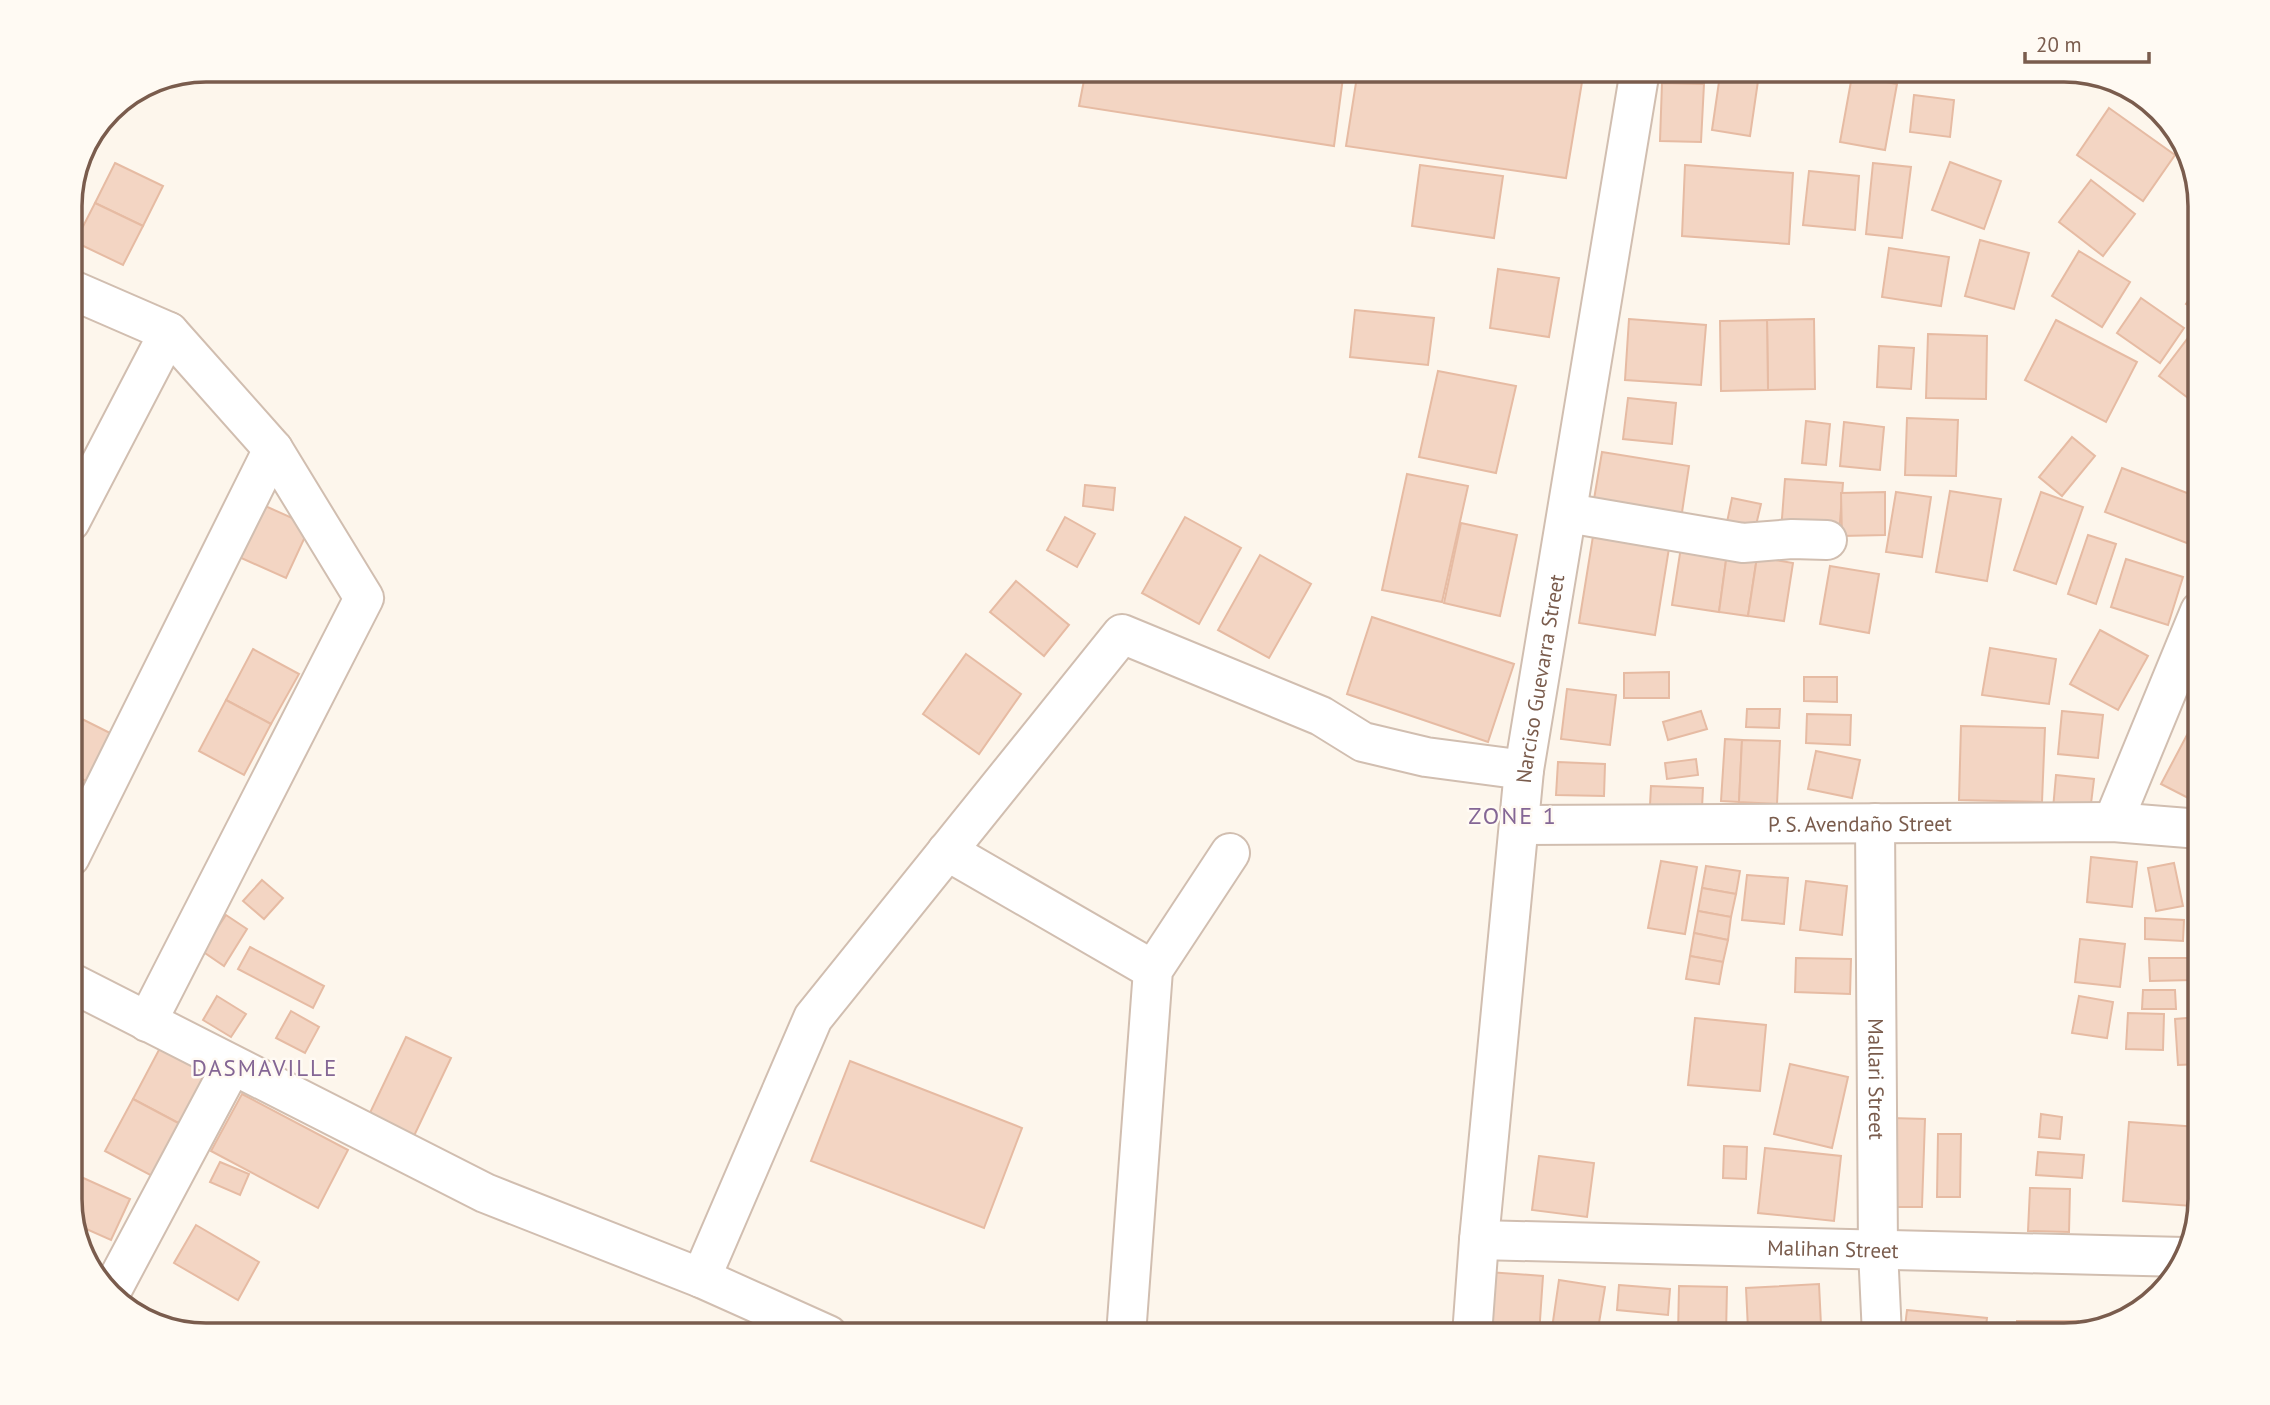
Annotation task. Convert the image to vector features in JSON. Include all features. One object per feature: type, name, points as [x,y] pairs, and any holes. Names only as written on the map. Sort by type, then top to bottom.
[{"type":"street","name":"Narciso Guevarra Street","points":[[1473,1323],[1524,770],[1638,82]]},
{"type":"street","points":[[83,295],[169,332],[273,449],[365,598],[147,1022]]},
{"type":"street","points":[[83,497],[169,332]]},
{"type":"street","points":[[83,831],[273,449]]},
{"type":"street","points":[[1568,513],[1743,543],[1792,539],[1827,540]]},
{"type":"street","points":[[701,1279],[813,1018],[1122,634],[1321,716],[1363,742],[1426,757],[1524,770]]},
{"type":"street","points":[[2113,822],[2187,641]]},
{"type":"street","name":"P. S. Avendaño Street","points":[[1520,825],[2113,822],[2188,828]]},
{"type":"street","name":"Mallari Street","points":[[1875,823],[1878,1250],[1881,1323]]},
{"type":"street","points":[[947,851],[1153,970]]},
{"type":"street","points":[[1127,1323],[1153,970],[1230,853]]},
{"type":"street","points":[[83,989],[485,1193],[701,1279],[801,1323]]},
{"type":"street","points":[[115,1282],[232,1065]]},
{"type":"street","name":"Malihan Street","points":[[1479,1240],[2173,1257]]},
{"type":"building","points":[[1084,82],[1342,82],[1334,146],[1079,106]]},
{"type":"building","points":[[1356,82],[1582,82],[1566,178],[1346,146]]},
{"type":"building","points":[[1719,82],[1758,82],[1750,136],[1712,130]]},
{"type":"building","points":[[1851,82],[1897,84],[1885,150],[1840,142]]},
{"type":"building","points":[[1662,83],[1704,84],[1701,142],[1660,141]]},
{"type":"building","points":[[1914,95],[1954,100],[1950,137],[1910,132]]},
{"type":"building","points":[[2109,108],[2175,155],[2143,201],[2077,155]]},
{"type":"building","points":[[1950,162],[2001,181],[1984,229],[1932,210]]},
{"type":"building","points":[[115,163],[163,186],[143,226],[95,203]]},
{"type":"building","points":[[1873,163],[1911,167],[1902,238],[1866,234]]},
{"type":"building","points":[[1420,165],[1503,176],[1494,238],[1412,226]]},
{"type":"building","points":[[1685,165],[1793,173],[1789,244],[1682,236]]},
{"type":"building","points":[[1809,171],[1859,176],[1855,230],[1803,225]]},
{"type":"building","points":[[2091,180],[2135,214],[2103,256],[2059,222]]},
{"type":"building","points":[[95,203],[143,226],[123,265],[83,246],[83,226]]},
{"type":"building","points":[[1980,240],[2029,253],[2014,309],[1965,296]]},
{"type":"building","points":[[1889,248],[1949,257],[1941,306],[1882,297]]},
{"type":"building","points":[[2079,251],[2130,282],[2102,327],[2052,296]]},
{"type":"building","points":[[1498,269],[1559,278],[1549,337],[1490,328]]},
{"type":"building","points":[[2141,298],[2184,328],[2160,363],[2117,333]]},
{"type":"building","points":[[1355,310],[1434,318],[1428,365],[1350,357]]},
{"type":"building","points":[[1629,319],[1706,325],[1701,385],[1625,380]]},
{"type":"building","points":[[1814,319],[1815,389],[1768,390],[1767,320]]},
{"type":"building","points":[[1767,320],[1768,390],[1721,391],[1720,321]]},
{"type":"building","points":[[2056,320],[2137,362],[2106,422],[2025,380]]},
{"type":"building","points":[[1928,334],[1987,336],[1986,399],[1926,398]]},
{"type":"building","points":[[2187,339],[2187,397],[2159,376]]},
{"type":"building","points":[[1879,346],[1914,348],[1911,389],[1877,387]]},
{"type":"building","points":[[1438,371],[1516,386],[1496,473],[1419,457]]},
{"type":"building","points":[[1628,398],[1676,403],[1672,444],[1623,439]]},
{"type":"building","points":[[1907,418],[1958,420],[1956,476],[1905,475]]},
{"type":"building","points":[[1806,421],[1830,424],[1826,465],[1802,463]]},
{"type":"building","points":[[1844,422],[1884,427],[1880,470],[1840,466]]},
{"type":"building","points":[[2072,437],[2095,456],[2062,496],[2039,477]]},
{"type":"building","points":[[1602,452],[1689,466],[1681,519],[1593,505]]},
{"type":"building","points":[[2122,468],[2187,493],[2187,543],[2105,512]]},
{"type":"building","points":[[1407,474],[1468,486],[1442,602],[1382,590]]},
{"type":"building","points":[[1785,479],[1843,483],[1839,535],[1781,531]]},
{"type":"building","points":[[1085,485],[1115,488],[1113,510],[1083,506]]},
{"type":"building","points":[[1950,491],[2001,499],[1987,581],[1936,572]]},
{"type":"building","points":[[1885,492],[1885,535],[1842,536],[1841,493]]},
{"type":"building","points":[[1896,492],[1931,497],[1922,557],[1886,552]]},
{"type":"building","points":[[2041,492],[2083,507],[2056,584],[2014,570]]},
{"type":"building","points":[[1732,498],[1761,504],[1753,538],[1725,532]]},
{"type":"building","points":[[263,505],[310,526],[286,578],[239,557]]},
{"type":"building","points":[[1065,517],[1095,534],[1077,567],[1047,550]]},
{"type":"building","points":[[1185,517],[1241,548],[1199,624],[1142,593]]},
{"type":"building","points":[[1461,523],[1517,535],[1500,616],[1444,603]]},
{"type":"building","points":[[1594,530],[1670,542],[1655,635],[1579,623]]},
{"type":"building","points":[[2088,535],[2116,544],[2096,604],[2068,594]]},
{"type":"building","points":[[1681,547],[1727,553],[1719,612],[1672,605]]},
{"type":"building","points":[[1727,553],[1757,557],[1748,616],[1719,612]]},
{"type":"building","points":[[1260,555],[1311,584],[1269,658],[1218,630]]},
{"type":"building","points":[[1757,557],[1793,563],[1784,621],[1748,616]]},
{"type":"building","points":[[2126,559],[2183,577],[2168,625],[2111,607]]},
{"type":"building","points":[[1830,566],[1879,574],[1869,633],[1820,624]]},
{"type":"building","points":[[1016,581],[1069,625],[1044,656],[990,612]]},
{"type":"building","points":[[1372,617],[1514,664],[1488,742],[1347,694]]},
{"type":"building","points":[[2100,630],[2148,656],[2118,710],[2070,684]]},
{"type":"building","points":[[1990,648],[2056,659],[2049,704],[1982,695]]},
{"type":"building","points":[[253,649],[299,674],[271,724],[226,700]]},
{"type":"building","points":[[966,654],[1021,694],[979,754],[923,714]]},
{"type":"building","points":[[1669,672],[1669,698],[1624,698],[1624,673]]},
{"type":"building","points":[[1804,677],[1837,677],[1837,702],[1804,701]]},
{"type":"building","points":[[1567,689],[1616,695],[1610,745],[1561,739]]},
{"type":"building","points":[[226,700],[271,724],[244,775],[199,751]]},
{"type":"building","points":[[1747,709],[1780,709],[1779,728],[1746,727]]},
{"type":"building","points":[[1701,711],[1707,729],[1668,740],[1663,722]]},
{"type":"building","points":[[2062,711],[2103,715],[2098,758],[2058,754]]},
{"type":"building","points":[[1807,714],[1851,715],[1850,745],[1806,743]]},
{"type":"building","points":[[83,720],[110,733],[86,781],[83,780]]},
{"type":"building","points":[[1961,726],[2045,728],[2042,802],[1959,800]]},
{"type":"building","points":[[2188,734],[2188,798],[2161,784]]},
{"type":"building","points":[[1725,739],[1742,740],[1739,802],[1721,801]]},
{"type":"building","points":[[1742,740],[1780,741],[1777,804],[1739,802]]},
{"type":"building","points":[[1816,751],[1860,760],[1852,798],[1808,789]]},
{"type":"building","points":[[1696,759],[1698,775],[1667,779],[1665,763]]},
{"type":"building","points":[[1558,762],[1605,764],[1604,796],[1556,795]]},
{"type":"building","points":[[2056,775],[2094,779],[2090,812],[2053,809]]},
{"type":"building","points":[[1651,786],[1703,788],[1702,808],[1650,805]]},
{"type":"building","points":[[2091,857],[2137,862],[2132,907],[2087,902]]},
{"type":"building","points":[[1661,861],[1697,867],[1685,934],[1648,928]]},
{"type":"building","points":[[2174,863],[2183,906],[2156,911],[2148,868]]},
{"type":"building","points":[[1706,866],[1740,871],[1736,894],[1702,888]]},
{"type":"building","points":[[1747,875],[1788,878],[1784,924],[1742,920]]},
{"type":"building","points":[[262,880],[283,898],[264,919],[243,901]]},
{"type":"building","points":[[1806,881],[1847,886],[1842,935],[1800,930]]},
{"type":"building","points":[[1702,888],[1736,894],[1731,917],[1698,911]]},
{"type":"building","points":[[1698,911],[1731,917],[1728,940],[1694,933]]},
{"type":"building","points":[[226,915],[247,929],[224,966],[202,951]]},
{"type":"building","points":[[2145,918],[2184,920],[2183,941],[2145,939]]},
{"type":"building","points":[[1694,933],[1728,940],[1723,962],[1690,956]]},
{"type":"building","points":[[2080,939],[2125,944],[2120,987],[2075,982]]},
{"type":"building","points":[[250,947],[324,986],[313,1008],[238,969]]},
{"type":"building","points":[[1690,956],[1723,962],[1719,984],[1686,979]]},
{"type":"building","points":[[1796,958],[1851,959],[1850,994],[1795,992]]},
{"type":"building","points":[[2149,958],[2188,958],[2188,980],[2150,981]]},
{"type":"building","points":[[2143,990],[2175,990],[2176,1009],[2142,1009]]},
{"type":"building","points":[[217,996],[246,1014],[231,1037],[203,1020]]},
{"type":"building","points":[[2079,996],[2113,1002],[2107,1038],[2072,1033]]},
{"type":"building","points":[[291,1011],[319,1027],[305,1053],[276,1038]]},
{"type":"building","points":[[2128,1013],[2164,1014],[2163,1050],[2126,1049]]},
{"type":"building","points":[[1695,1018],[1766,1025],[1760,1091],[1688,1085]]},
{"type":"building","points":[[2188,1018],[2188,1065],[2178,1065],[2175,1019]]},
{"type":"building","points":[[406,1037],[451,1058],[413,1138],[368,1117]]},
{"type":"building","points":[[161,1046],[210,1072],[182,1125],[133,1099]]},
{"type":"building","points":[[850,1061],[1022,1128],[984,1228],[811,1161]]},
{"type":"building","points":[[1790,1064],[1848,1077],[1832,1148],[1774,1134]]},
{"type":"building","points":[[242,1094],[348,1150],[318,1208],[211,1151]]},
{"type":"building","points":[[133,1099],[182,1125],[154,1177],[105,1151]]},
{"type":"building","points":[[2041,1114],[2062,1117],[2060,1139],[2039,1137]]},
{"type":"building","points":[[1891,1118],[1925,1119],[1922,1207],[1889,1207]]},
{"type":"building","points":[[2129,1122],[2188,1126],[2188,1206],[2123,1201]]},
{"type":"building","points":[[1938,1134],[1961,1134],[1960,1197],[1937,1197]]},
{"type":"building","points":[[1724,1146],[1747,1147],[1746,1179],[1723,1178]]},
{"type":"building","points":[[1765,1148],[1841,1156],[1834,1221],[1758,1213]]},
{"type":"building","points":[[2038,1152],[2084,1155],[2082,1178],[2036,1175]]},
{"type":"building","points":[[1539,1156],[1594,1163],[1587,1217],[1532,1210]]},
{"type":"building","points":[[220,1162],[249,1174],[240,1195],[210,1182]]},
{"type":"building","points":[[83,1178],[130,1199],[111,1240],[87,1229]]},
{"type":"building","points":[[2030,1188],[2070,1189],[2069,1232],[2028,1231]]},
{"type":"building","points":[[196,1225],[259,1262],[238,1300],[174,1263]]},
{"type":"building","points":[[1488,1272],[1543,1276],[1540,1323],[1485,1323]]},
{"type":"building","points":[[1559,1280],[1605,1287],[1599,1323],[1553,1323]]},
{"type":"building","points":[[1819,1284],[1821,1323],[1748,1323],[1746,1288]]},
{"type":"building","points":[[1619,1285],[1670,1289],[1668,1315],[1617,1310]]},
{"type":"building","points":[[1679,1286],[1727,1287],[1726,1323],[1678,1323]]},
{"type":"building","points":[[1907,1310],[1987,1318],[1986,1323],[1905,1323]]},
{"type":"building","points":[[2017,1321],[2078,1321],[2064,1323]]},
{"type":"district","name":"ZONE 1","points":[[1513,815]]},
{"type":"district","name":"DASMAVILLE","points":[[265,1067]]}]
